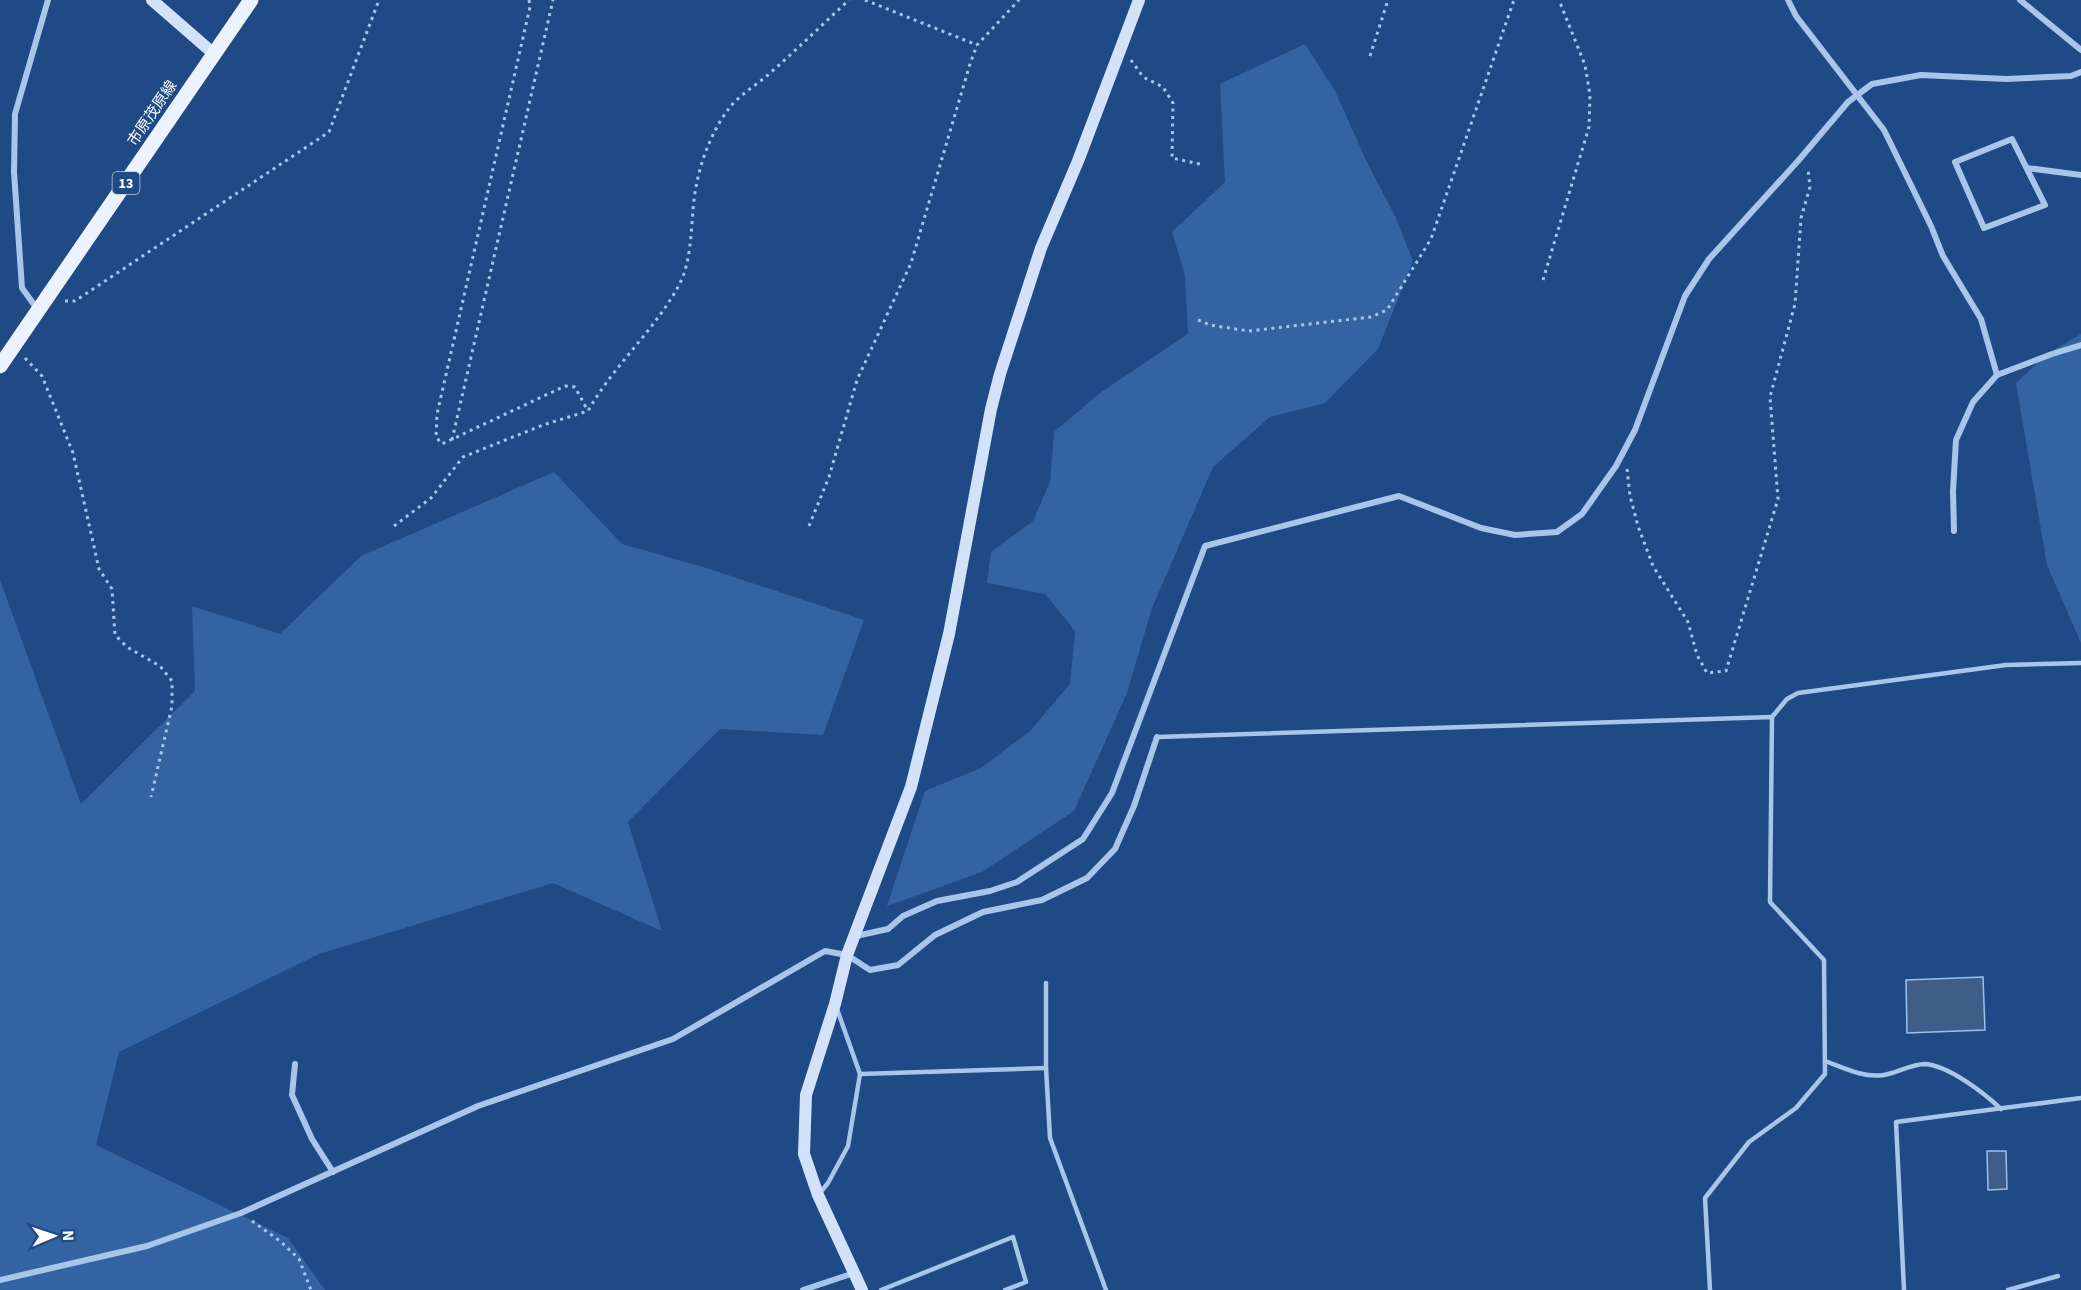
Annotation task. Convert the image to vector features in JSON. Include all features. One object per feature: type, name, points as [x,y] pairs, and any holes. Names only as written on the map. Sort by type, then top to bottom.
[{"type":"main road","name":"市原茂原線","points":[[0,366],[251,0]]},
{"type":"street","points":[[42,305],[22,288],[14,172],[15,114],[48,0]]},
{"type":"street","points":[[152,0],[214,54]]},
{"type":"street","points":[[862,1290],[818,1195],[804,1154],[806,1095],[835,1004],[847,955],[910,787],[949,634],[991,410],[1000,374],[1041,248],[1078,161],[1139,0]]},
{"type":"street","points":[[1788,0],[1796,16],[1884,130],[1931,226],[1943,256],[1981,319],[1997,375]]},
{"type":"street","points":[[2019,0],[2081,50]]},
{"type":"street","points":[[855,936],[888,929],[903,916],[937,902],[990,891],[1017,882],[1083,839],[1112,793],[1205,546],[1399,496],[1481,528],[1515,535],[1557,532],[1582,514],[1616,466],[1635,430],[1685,296],[1709,259],[1848,102],[1872,84],[1921,75],[2006,79],[2071,76],[2081,72]]},
{"type":"street","points":[[2012,139],[2027,168],[2045,205],[1984,228],[1955,162],[2012,139]]},
{"type":"street","points":[[2027,168],[2081,175]]},
{"type":"street","points":[[1954,531],[1953,491],[1956,440],[1973,402],[1997,375],[2081,345]]},
{"type":"street","points":[[0,1280],[147,1246],[241,1213],[478,1106],[673,1039],[825,951],[847,955],[870,970],[898,965],[934,935],[983,912],[1042,900],[1087,878],[1115,849],[1134,806],[1157,737]]},
{"type":"street","points":[[295,1064],[292,1095],[312,1139],[333,1172]]},
{"type":"street","points":[[803,1290],[855,1273]]},
{"type":"lane","points":[[1710,1290],[1705,1198],[1749,1142],[1796,1108],[1825,1074],[1824,960],[1770,902],[1772,717],[1787,699],[1798,693],[2006,665],[2081,663]]},
{"type":"lane","points":[[1157,737],[1772,717]]},
{"type":"lane","points":[[1046,982],[1046,1068],[1050,1138],[1106,1290]]},
{"type":"lane","points":[[818,1195],[828,1183],[848,1146],[860,1074],[835,1004]]},
{"type":"lane","points":[[1825,1061],[1863,1075],[1884,1075],[1924,1064],[1953,1073],[1983,1092],[2001,1109]]},
{"type":"lane","points":[[860,1074],[1046,1068]]},
{"type":"lane","points":[[1904,1290],[1896,1122],[2081,1098]]},
{"type":"lane","points":[[881,1290],[1013,1237],[1029,1290]]},
{"type":"lane","points":[[2008,1290],[2058,1276]]},
{"type":"lane","points":[[1005,1290],[1026,1282]]},
{"type":"path","points":[[42,305],[75,301],[329,132],[379,0]]},
{"type":"path","points":[[529,0],[528,19],[437,414],[436,437],[442,444],[566,386],[575,387],[588,411]]},
{"type":"path","points":[[452,440],[553,0]]},
{"type":"path","points":[[394,526],[431,498],[463,457],[543,425],[588,411],[599,392],[650,327],[680,284],[688,255],[696,187],[709,144],[731,106],[849,0]]},
{"type":"path","points":[[865,0],[977,45]]},
{"type":"path","points":[[809,526],[830,477],[857,380],[911,263],[977,45],[1019,0]]},
{"type":"path","points":[[1370,56],[1388,0]]},
{"type":"path","points":[[1198,320],[1210,326],[1249,331],[1371,317],[1387,309],[1431,240],[1514,0]]},
{"type":"path","points":[[1543,280],[1589,127],[1590,95],[1585,65],[1559,0]]},
{"type":"path","points":[[1122,46],[1143,77],[1163,87],[1173,103],[1172,159],[1204,165]]},
{"type":"path","points":[[1623,453],[1630,496],[1653,566],[1688,622],[1696,655],[1707,673],[1726,670],[1778,499],[1770,397],[1795,304],[1801,218],[1810,187],[1805,152]]},
{"type":"path","points":[[13,346],[42,376],[73,453],[99,569],[112,589],[115,635],[127,647],[160,666],[172,681],[171,706],[151,797]]},
{"type":"path","points":[[241,1213],[299,1259],[311,1290]]},
{"type":"shaded area","points":[[1305,44],[1335,91],[1366,160],[1396,218],[1413,261],[1378,349],[1325,403],[1270,417],[1213,467],[1152,608],[1127,693],[1074,811],[982,872],[887,906],[925,791],[981,768],[1030,731],[1070,684],[1075,631],[1045,594],[987,583],[991,552],[1033,521],[1050,482],[1054,432],[1100,393],[1188,334],[1185,275],[1172,232],[1225,182],[1220,84]]},
{"type":"shaded area","points":[[2081,334],[2081,643],[2047,565],[2016,383],[2047,354]]},
{"type":"shaded area","points":[[554,472],[622,544],[710,569],[864,620],[823,735],[720,729],[628,822],[662,931],[553,883],[319,954],[119,1052],[96,1145],[288,1238],[325,1290],[0,1290],[0,580],[81,804],[195,691],[192,606],[280,634],[361,556]]},
{"type":"shaded area","points":[[1983,977],[1985,1030],[1907,1033],[1906,980]]},
{"type":"shaded area","points":[[1987,1151],[2006,1151],[2007,1189],[1988,1190]]}]
